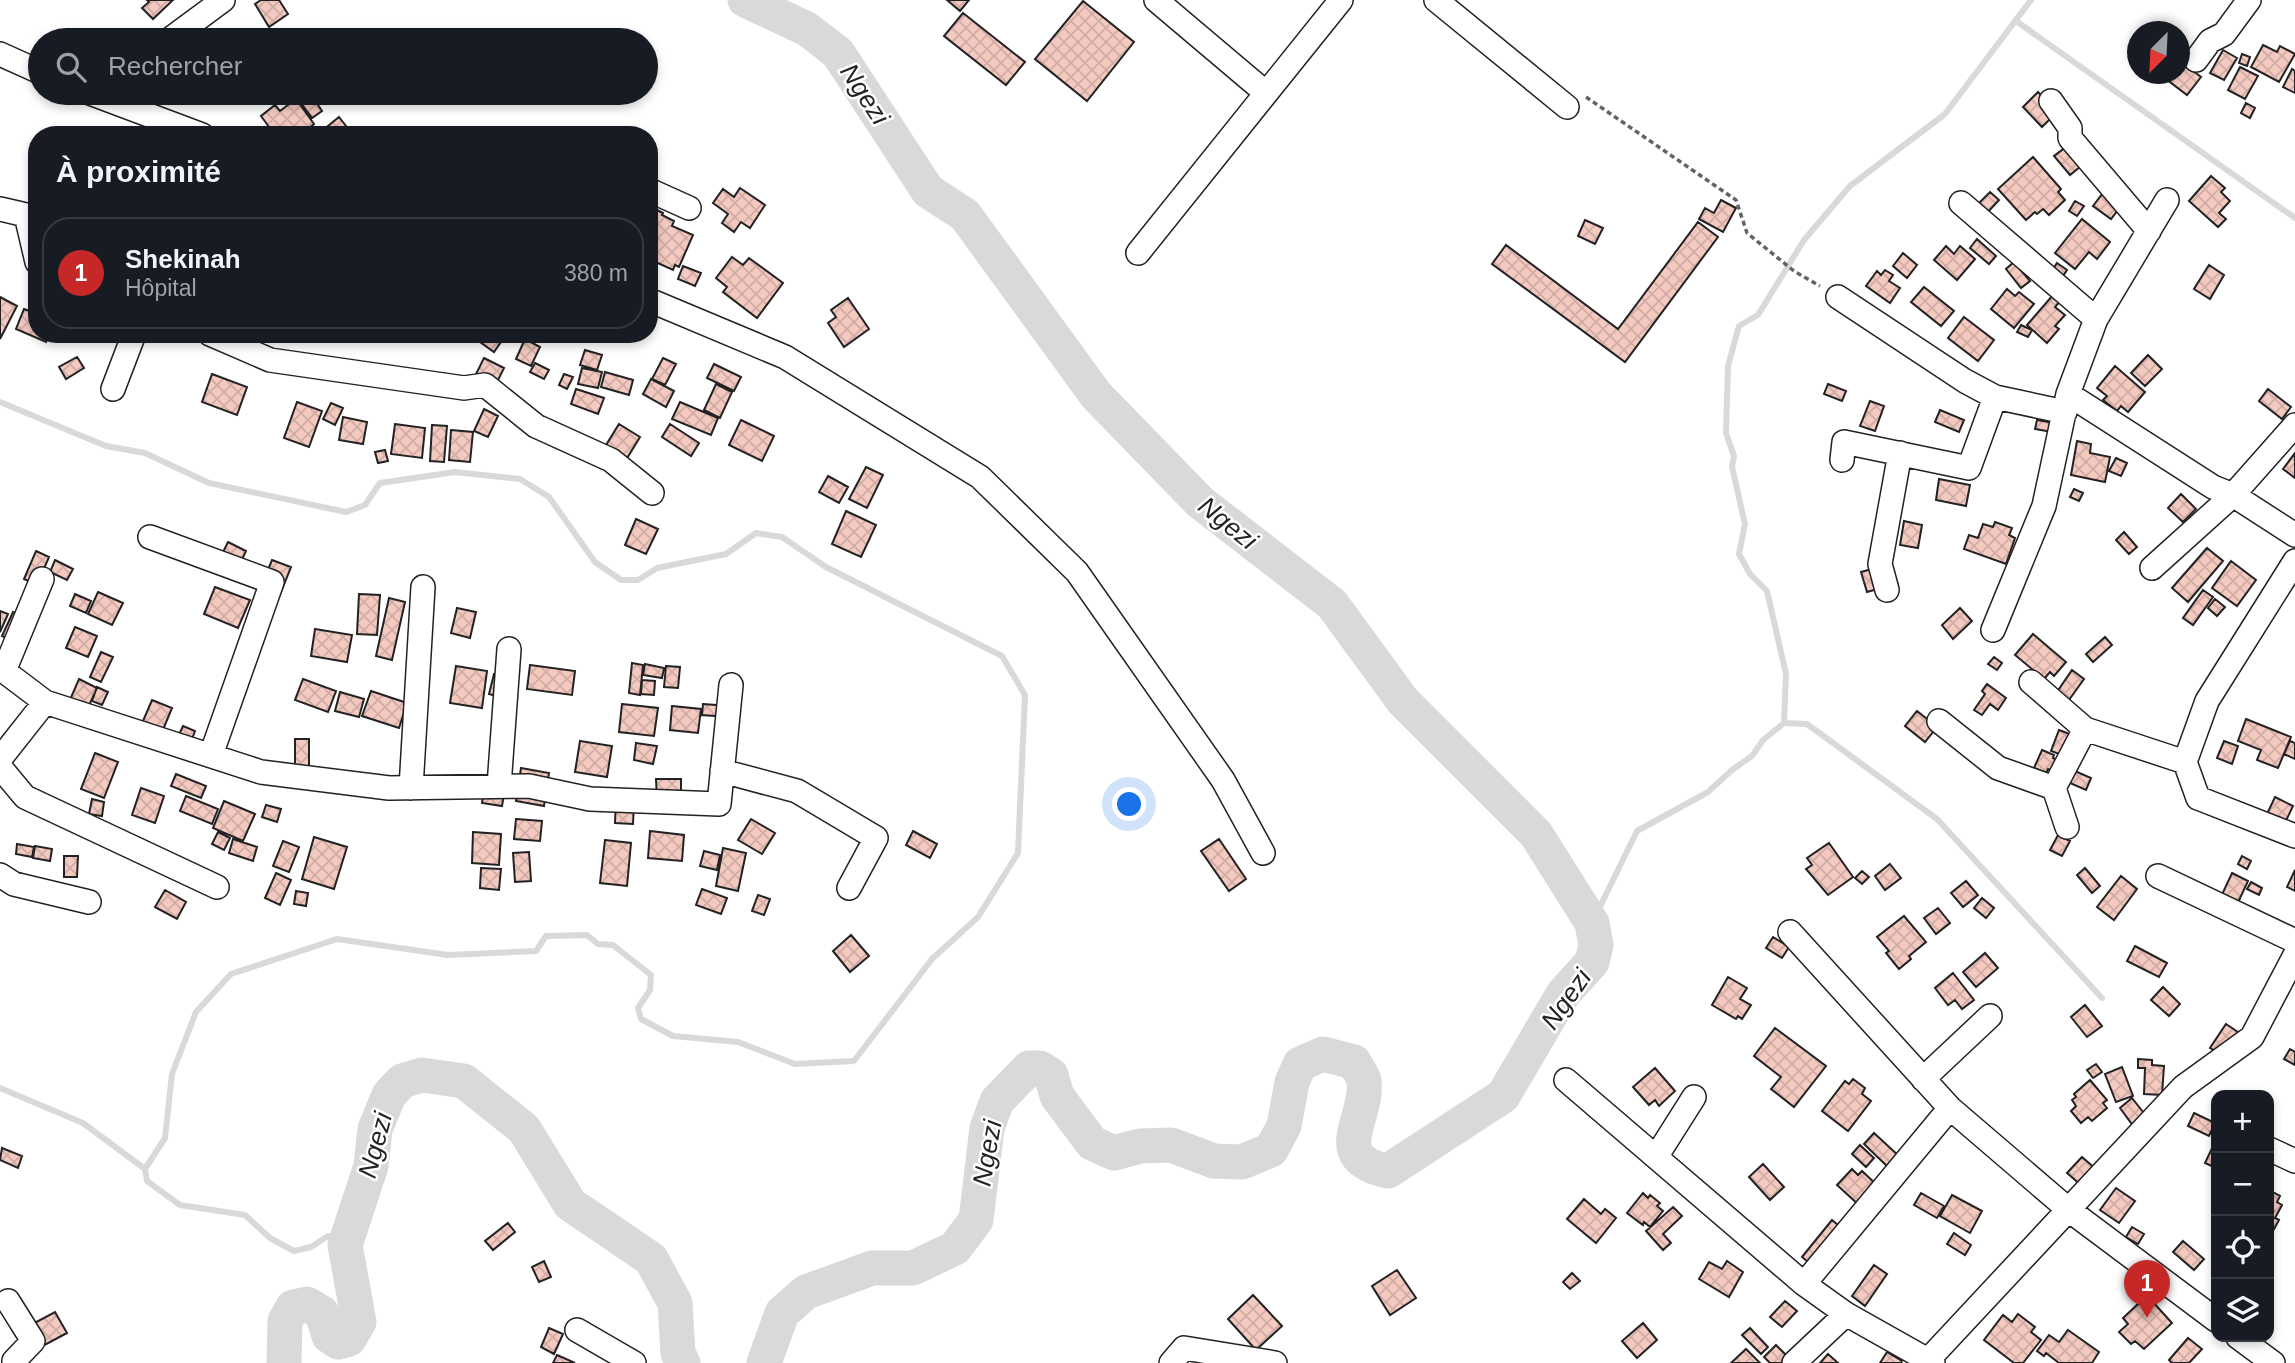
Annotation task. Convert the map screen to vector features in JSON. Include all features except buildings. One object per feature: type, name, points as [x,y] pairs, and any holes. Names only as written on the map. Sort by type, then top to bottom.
[{"type":"street","points":[[185,28],[223,0]]},
{"type":"street","points":[[1156,0],[1266,93]]},
{"type":"street","points":[[1138,253],[1341,0]]},
{"type":"street","points":[[1436,0],[1559,100]]},
{"type":"street","points":[[2196,60],[2210,41],[2224,34],[2249,0]]},
{"type":"street","points":[[0,54],[28,67]]},
{"type":"street","points":[[2051,102],[2070,128],[2070,138],[2149,231]]},
{"type":"street","points":[[124,105],[179,126]]},
{"type":"street","points":[[658,194],[689,208]]},
{"type":"street","points":[[1993,630],[2044,506],[2067,403],[2096,318],[2167,200]]},
{"type":"street","points":[[1961,203],[2096,318]]},
{"type":"street","points":[[0,209],[26,215],[28,224]]},
{"type":"street","points":[[1838,297],[1965,381],[1995,397],[2067,403],[2213,487],[2233,495],[2295,535]]},
{"type":"street","points":[[658,304],[785,358],[981,477],[1077,572],[1223,780],[1263,853]]},
{"type":"street","points":[[113,389],[131,343]]},
{"type":"street","points":[[231,343],[271,360],[464,388],[485,386],[536,426],[611,460],[652,493]]},
{"type":"street","points":[[1842,460],[1844,442],[1969,468],[1995,397]]},
{"type":"street","points":[[2152,568],[2233,495],[2295,425]]},
{"type":"street","points":[[1887,590],[1881,564],[1900,453]]},
{"type":"street","points":[[150,537],[272,582],[211,755]]},
{"type":"street","points":[[2295,561],[2207,701],[2185,762],[2198,798],[2295,836]]},
{"type":"street","points":[[41,579],[4,671],[45,702],[261,772],[389,788],[529,786],[590,799],[719,804],[731,685]]},
{"type":"street","points":[[411,788],[423,587]]},
{"type":"street","points":[[499,786],[509,649]]},
{"type":"street","points":[[2031,682],[2085,729],[2185,762]]},
{"type":"street","points":[[0,760],[45,702]]},
{"type":"street","points":[[1939,721],[1998,768],[2054,788]]},
{"type":"street","points":[[2067,827],[2054,788],[2085,729]]},
{"type":"street","points":[[0,767],[25,797],[217,887]]},
{"type":"street","points":[[722,771],[797,791],[876,838],[849,888]]},
{"type":"street","points":[[0,875],[14,884],[89,902]]},
{"type":"street","points":[[2158,876],[2295,941]]},
{"type":"street","points":[[1790,932],[1950,1108],[2069,1210],[2211,1316]]},
{"type":"street","points":[[1566,1080],[1804,1284],[1846,1314],[1931,1361],[2183,1087],[2252,1037],[2295,955]]},
{"type":"street","points":[[1923,1079],[1990,1016]]},
{"type":"street","points":[[1656,1157],[1694,1097]]},
{"type":"street","points":[[1804,1284],[1950,1108]]},
{"type":"street","points":[[2274,1151],[2295,1161]]},
{"type":"street","points":[[8,1301],[33,1341],[14,1363]]},
{"type":"street","points":[[1794,1363],[1846,1314]]},
{"type":"street","points":[[576,1330],[634,1363]]},
{"type":"street","points":[[2245,1342],[2273,1363]]},
{"type":"street","points":[[1171,1363],[1184,1348],[1273,1362]]},
{"type":"path","points":[[1559,100],[1580,93],[1736,200],[1747,233],[1794,271],[1838,297]]},
{"type":"waterway","name":"Ngezi","points":[[745,0],[807,29],[838,53],[928,191],[965,215],[1096,395],[1200,502],[1332,604],[1403,701],[1536,834],[1592,923],[1596,945],[1592,962],[1563,994],[1503,1096],[1388,1171],[1369,1165],[1358,1157],[1354,1147],[1354,1135],[1364,1095],[1364,1081],[1354,1062],[1323,1054],[1300,1064],[1292,1082],[1284,1126],[1271,1150],[1242,1162],[1214,1161],[1171,1145],[1140,1146],[1114,1153],[1092,1143],[1057,1096],[1051,1075],[1040,1068],[1029,1068],[997,1101],[987,1128],[976,1220],[955,1248],[913,1268],[872,1268],[806,1292],[782,1313],[764,1363]]},
{"type":"waterway","points":[[1592,923],[1637,831],[1708,792],[1752,756],[1763,740],[1784,723],[1786,674],[1767,591],[1750,574],[1739,554],[1745,524],[1732,467],[1734,456],[1726,433],[1728,366],[1739,326],[1758,315],[1804,240],[1850,186],[1945,114],[2031,0]]},
{"type":"waterway","points":[[2016,21],[2295,218]]},
{"type":"waterway","points":[[0,402],[106,446],[145,453],[209,483],[346,512],[365,505],[380,483],[455,472],[520,479],[549,497],[595,562],[621,580],[638,580],[657,568],[726,554],[756,533],[782,537],[826,567],[1002,656],[1025,695],[1018,853],[978,917],[932,959],[854,1061],[795,1064],[738,1042],[673,1036],[641,1019],[638,1008],[650,990],[651,975],[613,945],[598,944],[587,935],[546,936],[536,951],[448,955],[337,939],[231,974],[196,1012],[172,1074],[165,1138],[145,1169],[147,1181],[180,1205],[245,1215],[270,1238],[294,1251],[311,1247],[328,1236],[345,1245]]},
{"type":"waterway","points":[[1784,723],[1807,724],[1937,819],[2102,998]]},
{"type":"waterway","name":"Ngezi","points":[[284,1363],[285,1321],[293,1307],[307,1304],[322,1313],[329,1336],[338,1342],[349,1339],[359,1322],[345,1245],[371,1166],[375,1129],[389,1095],[402,1081],[422,1075],[464,1081],[524,1129],[570,1204],[651,1259],[675,1303],[678,1353],[683,1363]]},
{"type":"waterway","points":[[0,1088],[83,1123],[145,1169]]},
{"type":"place","name":"Shekinah","points":[[2147,1318]]}]
